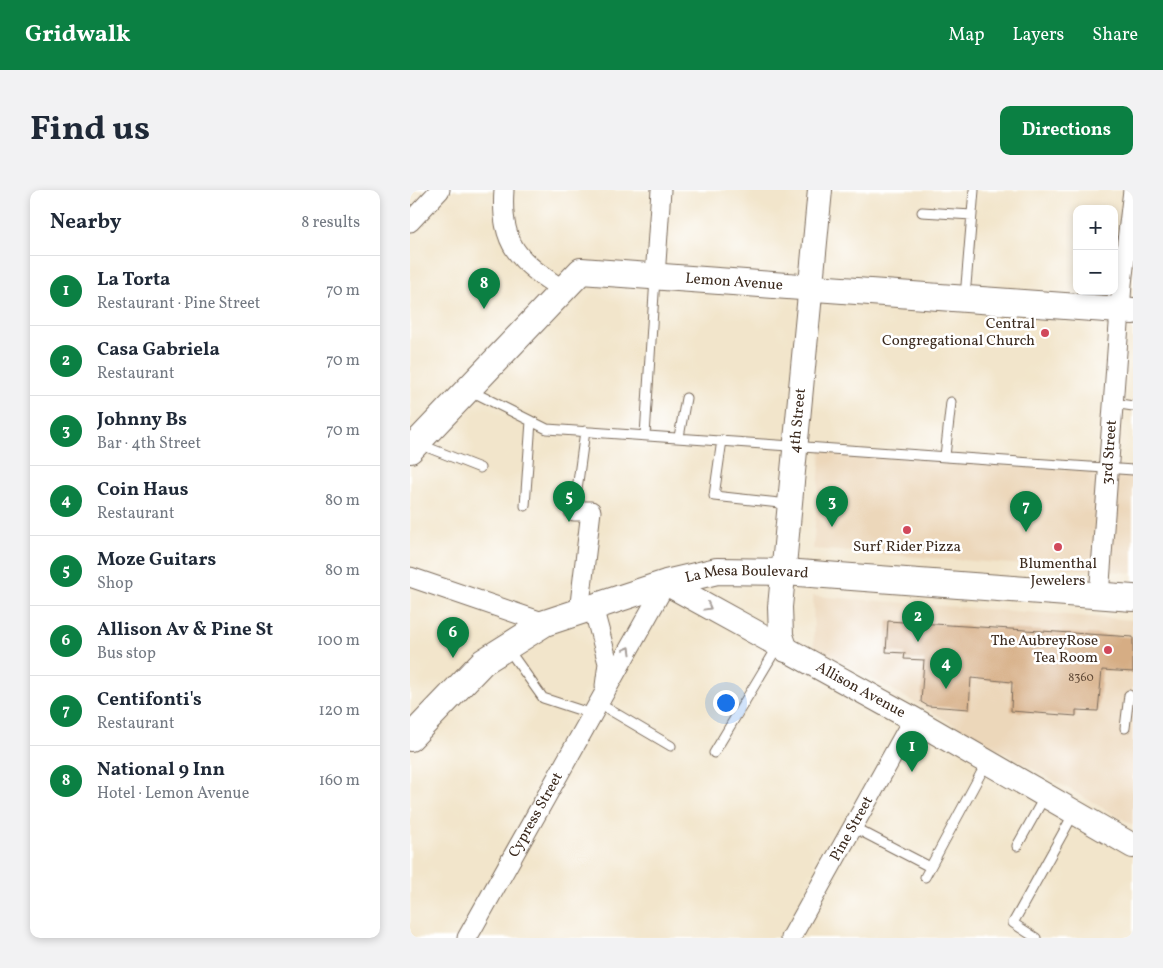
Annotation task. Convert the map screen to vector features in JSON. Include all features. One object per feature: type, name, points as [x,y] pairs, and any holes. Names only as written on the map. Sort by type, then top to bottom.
[{"type":"main road","name":"Lemon Avenue","points":[[413,446],[581,271],[1127,310]]},
{"type":"main road","name":"La Mesa Boulevard","points":[[410,738],[483,662],[545,623],[666,583],[717,571],[785,572],[1133,598]]},
{"type":"street","points":[[410,222],[440,190]]},
{"type":"street","points":[[655,277],[661,190]]},
{"type":"street","name":"4th Street","points":[[782,648],[780,607],[785,572],[795,445],[812,288],[820,190]]},
{"type":"street","name":"3rd Street","points":[[1099,596],[1113,403],[1127,310],[1133,190]]},
{"type":"street","points":[[501,196],[508,242],[542,276],[563,290]]},
{"type":"street","points":[[574,511],[591,511],[586,610]]},
{"type":"street","points":[[410,577],[545,623]]},
{"type":"street","name":"Cypress Street","points":[[466,938],[666,583]]},
{"type":"street","name":"Allison Avenue","points":[[666,583],[913,719],[1133,846]]},
{"type":"street","name":"Cypress Street","points":[[586,610],[608,663],[598,703]]},
{"type":"street","name":"Pine Street","points":[[798,936],[853,827],[913,719]]},
{"type":"lane","points":[[965,299],[974,190]]},
{"type":"lane","points":[[922,212],[972,215]]},
{"type":"lane","points":[[645,435],[655,277]]},
{"type":"lane","points":[[467,388],[547,429],[1133,470]]},
{"type":"lane","points":[[679,437],[686,398]]},
{"type":"lane","points":[[945,456],[951,402]]},
{"type":"lane","points":[[1113,403],[1133,406]]},
{"type":"lane","points":[[525,506],[531,421]]},
{"type":"lane","points":[[574,511],[585,431]]},
{"type":"lane","points":[[722,440],[714,496],[790,504]]},
{"type":"lane","points":[[413,446],[480,468]]},
{"type":"lane","points":[[507,647],[543,698],[598,703],[670,746]]},
{"type":"lane","points":[[714,753],[782,648]]},
{"type":"lane","points":[[1125,728],[1129,695]]},
{"type":"lane","points":[[926,877],[987,762]]},
{"type":"lane","points":[[1017,846],[1045,796]]},
{"type":"lane","points":[[1036,938],[1013,923],[1074,812]]},
{"type":"lane","points":[[853,827],[930,867]]},
{"type":"shaded area","points":[[821,451],[1133,475],[1133,573],[813,549]]},
{"type":"shaded area","points":[[813,596],[1133,620],[1133,825],[814,646]]},
{"type":"building","points":[[888,621],[1133,637],[1133,672],[1102,670],[1098,711],[1076,710],[1076,716],[1011,711],[1012,682],[971,678],[969,709],[928,706],[921,702],[924,660],[904,659],[905,653],[886,652]]},
{"type":"place","name":"National 9 Inn","points":[[484,309]]},
{"type":"place","name":"Central Congregational Church","points":[[1045,333]]},
{"type":"place","name":"Moze Guitars","points":[[569,522]]},
{"type":"place","name":"Johnny Bs","points":[[832,527]]},
{"type":"place","name":"Surf Rider Pizza","points":[[907,530]]},
{"type":"place","name":"Centifonti's","points":[[1026,532]]},
{"type":"place","name":"Blumenthal Jewelers","points":[[1058,547]]},
{"type":"place","name":"Casa Gabriela","points":[[918,642]]},
{"type":"place","name":"The AubreyRose Tea Room","points":[[1108,650]]},
{"type":"place","name":"Allison Av & Pine St","points":[[453,658]]},
{"type":"place","name":"Coin Haus","points":[[946,689]]},
{"type":"place","name":"La Torta","points":[[912,772]]}]
